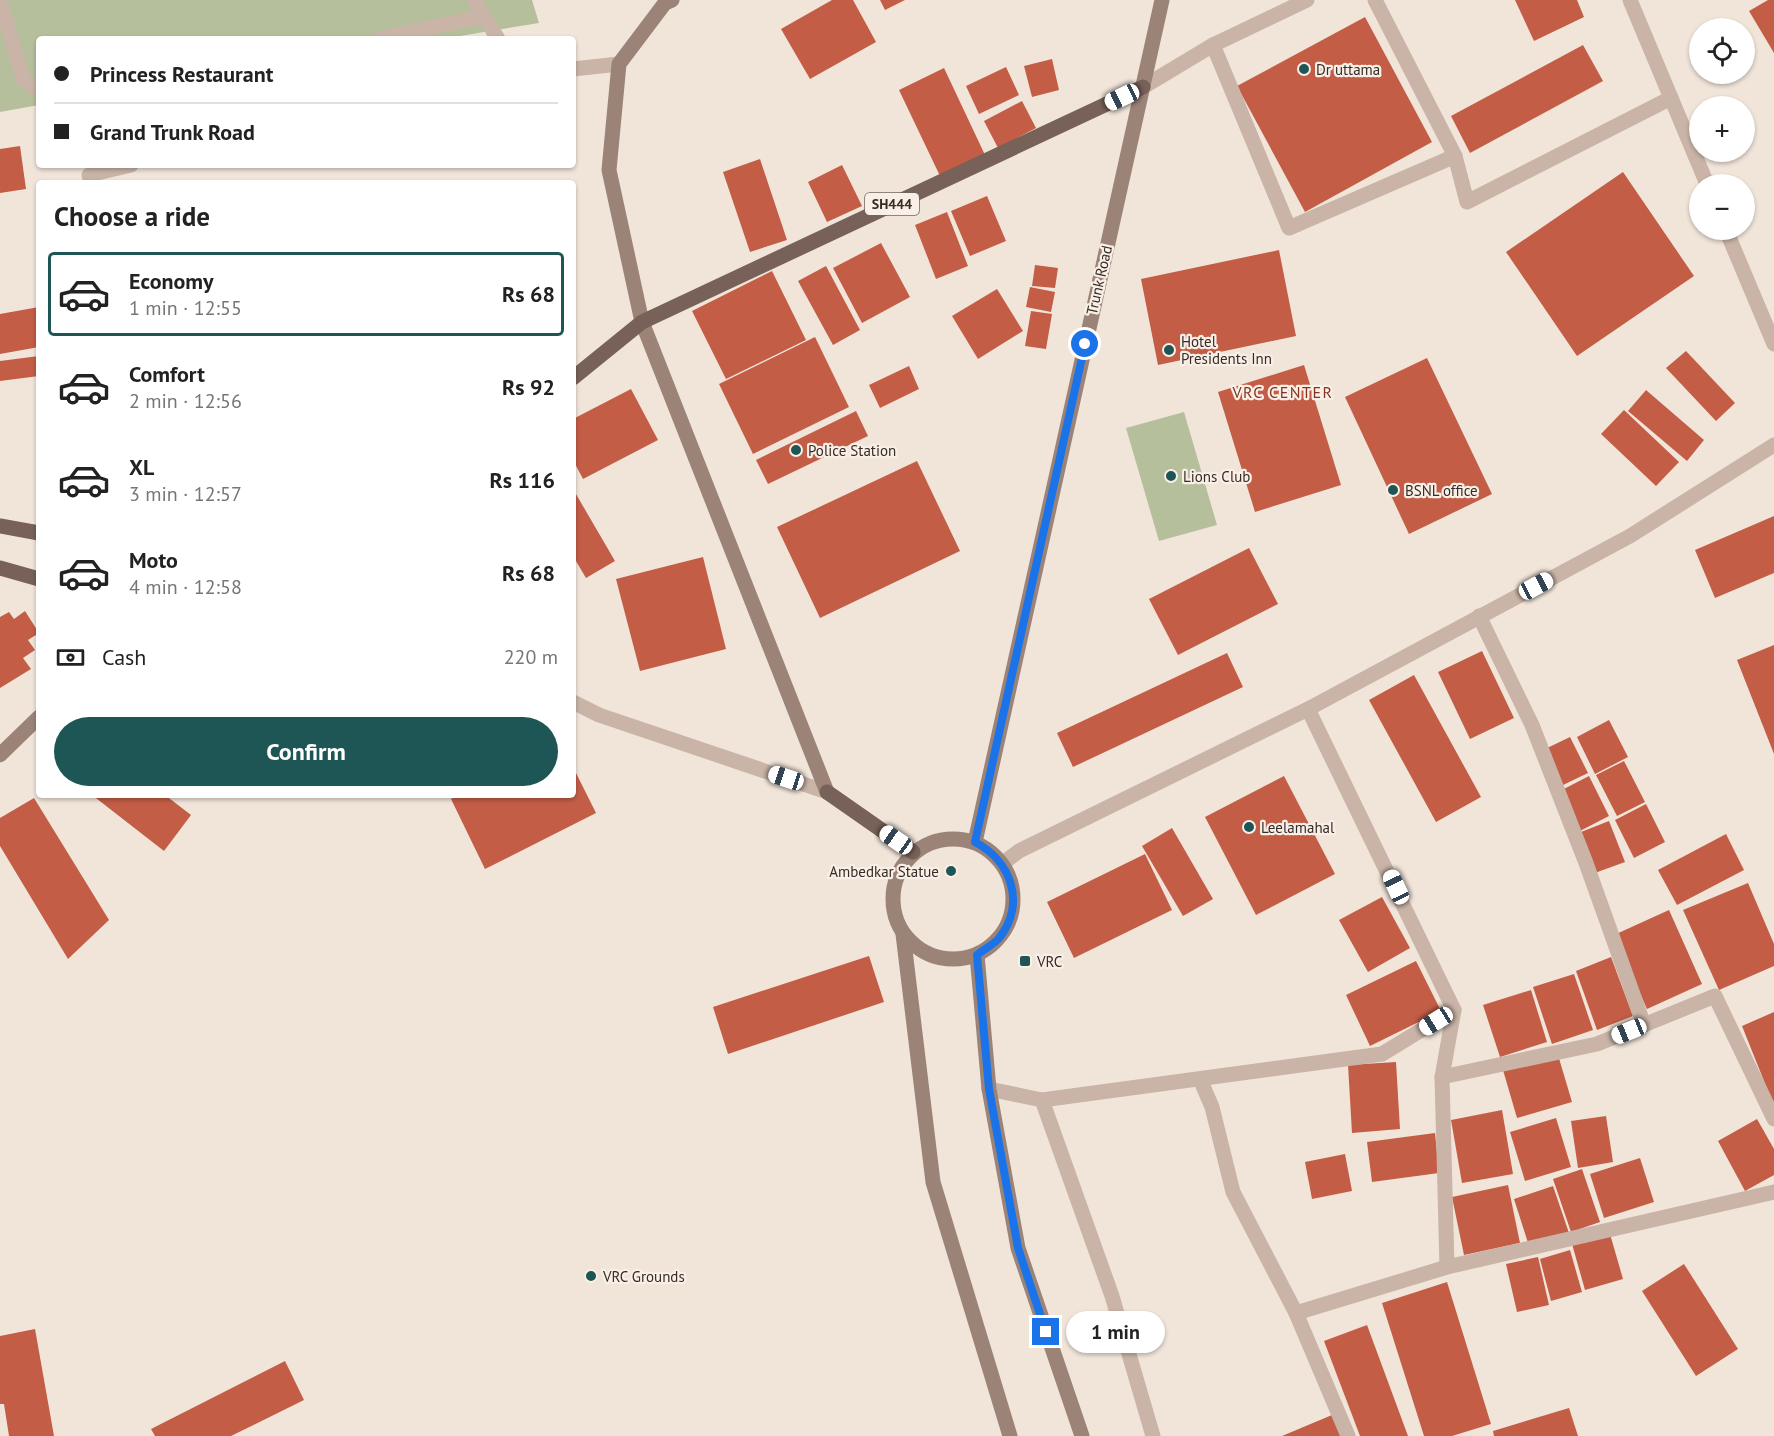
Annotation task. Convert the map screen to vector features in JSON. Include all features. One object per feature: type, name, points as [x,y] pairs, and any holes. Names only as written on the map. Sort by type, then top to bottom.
[{"type":"main road","points":[[672,0],[665,3],[619,64],[609,170],[642,321],[827,792],[913,852]]},
{"type":"main road","name":"Trunk Road","points":[[975,842],[1162,0]]},
{"type":"main road","name":"SH444","points":[[576,376],[642,321],[1143,87]]},
{"type":"main road","points":[[0,526],[36,532]]},
{"type":"main road","points":[[0,568],[36,578]]},
{"type":"main road","points":[[0,755],[36,720]]},
{"type":"main road","points":[[903,934],[924,953],[950,960],[977,955],[999,939],[1012,915],[1013,888],[1003,863],[990,850],[975,842],[953,838],[932,842],[913,852],[902,866],[894,882],[892,909],[903,934],[933,1182],[1010,1436]]},
{"type":"main road","points":[[977,955],[989,1089],[1018,1248],[1082,1436]]},
{"type":"street","points":[[0,0],[23,79],[36,89]]},
{"type":"street","points":[[474,0],[496,36]]},
{"type":"street","points":[[1143,87],[1213,45],[1307,0]]},
{"type":"street","points":[[1375,0],[1455,156],[1467,202],[1671,98]]},
{"type":"street","points":[[1630,0],[1703,174]]},
{"type":"street","points":[[392,36],[484,16]]},
{"type":"street","points":[[1213,45],[1288,228],[1455,156]]},
{"type":"street","points":[[576,69],[619,64]]},
{"type":"street","points":[[90,180],[89,175],[118,168]]},
{"type":"street","points":[[1730,240],[1774,344]]},
{"type":"street","points":[[1003,863],[1030,845],[1308,709],[1630,536],[1774,445]]},
{"type":"street","points":[[1479,616],[1532,725],[1586,863],[1644,1025]]},
{"type":"street","points":[[576,704],[599,715],[827,792]]},
{"type":"street","points":[[1308,709],[1454,1010],[1442,1077],[1447,1267]]},
{"type":"street","points":[[1442,1077],[1597,1044],[1715,996],[1774,1119]]},
{"type":"street","points":[[989,1089],[1042,1100],[1382,1054],[1454,1010]]},
{"type":"street","points":[[1200,1079],[1212,1107],[1233,1192],[1296,1313],[1348,1436]]},
{"type":"street","points":[[1042,1100],[1112,1296],[1153,1436]]},
{"type":"street","points":[[1296,1313],[1447,1267],[1774,1192]]},
{"type":"green space","points":[[0,0],[532,0],[539,23],[460,36],[36,36],[36,106],[0,112]]},
{"type":"green space","name":"Lions Club","points":[[1184,412],[1217,525],[1159,541],[1126,428]]},
{"type":"building","points":[[832,0],[853,0],[876,42],[810,79],[781,29]]},
{"type":"building","points":[[880,0],[905,0],[885,10]]},
{"type":"building","points":[[1515,0],[1577,0],[1584,17],[1534,41]]},
{"type":"building","points":[[1768,0],[1774,0],[1774,53],[1755,18],[1749,11]]},
{"type":"building","points":[[1365,17],[1432,142],[1305,212],[1237,86]]},
{"type":"building","points":[[1583,45],[1603,81],[1470,153],[1451,116]]},
{"type":"building","points":[[1052,59],[1059,90],[1032,97],[1024,66]]},
{"type":"building","points":[[1006,67],[1019,95],[979,114],[966,86]]},
{"type":"building","points":[[944,68],[985,155],[940,176],[899,90]]},
{"type":"building","points":[[1022,101],[1036,128],[998,148],[984,121]]},
{"type":"building","points":[[20,146],[26,189],[0,193],[0,149]]},
{"type":"building","points":[[760,159],[787,240],[750,252],[723,172]]},
{"type":"building","points":[[842,165],[862,206],[827,222],[808,182]]},
{"type":"building","points":[[1623,172],[1694,276],[1577,356],[1506,252]]},
{"type":"building","points":[[987,196],[1006,241],[970,256],[951,211]]},
{"type":"building","points":[[947,212],[968,266],[936,279],[915,225]]},
{"type":"building","points":[[881,243],[910,297],[862,323],[833,268]]},
{"type":"building","points":[[1279,250],[1296,336],[1158,365],[1141,279]]},
{"type":"building","points":[[1035,265],[1058,268],[1055,288],[1032,286]]},
{"type":"building","points":[[826,266],[860,330],[833,345],[798,281]]},
{"type":"building","points":[[772,271],[806,340],[726,379],[692,311]]},
{"type":"building","points":[[1030,287],[1055,292],[1051,312],[1026,307]]},
{"type":"building","points":[[997,289],[1023,331],[978,359],[952,316]]},
{"type":"building","points":[[36,308],[36,348],[0,354],[0,314]]},
{"type":"building","points":[[1031,311],[1052,314],[1046,349],[1025,346]]},
{"type":"building","points":[[815,337],[849,407],[753,454],[719,384]]},
{"type":"building","points":[[1686,351],[1735,403],[1716,421],[1666,368]]},
{"type":"building","points":[[36,356],[36,376],[0,381],[0,361]]},
{"type":"building","points":[[1427,358],[1492,494],[1409,534],[1345,397]]},
{"type":"building","points":[[1304,365],[1341,485],[1255,512],[1218,392]]},
{"type":"building","points":[[909,366],[919,389],[880,408],[869,385]]},
{"type":"building","points":[[631,389],[658,440],[583,479],[576,466],[576,417]]},
{"type":"building","points":[[1646,390],[1704,440],[1687,461],[1628,411]]},
{"type":"building","points":[[1624,410],[1679,462],[1656,486],[1601,434]]},
{"type":"building","points":[[856,411],[868,436],[768,484],[756,460]]},
{"type":"building","points":[[917,461],[960,551],[820,618],[777,527]]},
{"type":"building","points":[[576,494],[615,561],[586,578],[576,561]]},
{"type":"building","points":[[1774,516],[1774,573],[1715,598],[1695,550]]},
{"type":"building","points":[[1249,548],[1278,604],[1178,655],[1149,599]]},
{"type":"building","points":[[703,557],[726,649],[640,671],[616,579]]},
{"type":"building","points":[[25,611],[36,628],[36,635],[28,640],[35,650],[23,658],[31,669],[0,688],[0,617],[9,612],[14,619]]},
{"type":"building","points":[[1774,645],[1774,754],[1737,660]]},
{"type":"building","points":[[1482,651],[1514,718],[1470,739],[1438,672]]},
{"type":"building","points":[[1227,653],[1243,687],[1073,767],[1057,733]]},
{"type":"building","points":[[1414,675],[1481,797],[1436,822],[1369,700]]},
{"type":"building","points":[[1609,720],[1628,757],[1595,774],[1577,737]]},
{"type":"building","points":[[1570,737],[1588,773],[1561,786],[1543,750]]},
{"type":"building","points":[[1624,761],[1645,802],[1617,816],[1596,775]]},
{"type":"building","points":[[576,773],[596,813],[485,869],[451,799],[576,798]]},
{"type":"building","points":[[1284,776],[1335,874],[1256,915],[1205,817]]},
{"type":"building","points":[[1589,776],[1609,816],[1578,832],[1558,792]]},
{"type":"building","points":[[34,798],[109,920],[68,959],[0,846],[0,818]]},
{"type":"building","points":[[96,798],[169,798],[191,815],[164,851]]},
{"type":"building","points":[[1646,804],[1665,842],[1634,858],[1615,820]]},
{"type":"building","points":[[1609,821],[1625,862],[1592,874],[1576,834]]},
{"type":"building","points":[[1172,828],[1213,899],[1183,916],[1142,846]]},
{"type":"building","points":[[1726,834],[1744,870],[1677,905],[1658,870]]},
{"type":"building","points":[[1145,854],[1172,910],[1074,958],[1047,902]]},
{"type":"building","points":[[1748,883],[1774,944],[1774,966],[1719,990],[1683,910]]},
{"type":"building","points":[[1382,897],[1410,948],[1368,972],[1339,920]]},
{"type":"building","points":[[1669,910],[1702,984],[1647,1009],[1614,935]]},
{"type":"building","points":[[869,956],[884,1002],[728,1054],[713,1007]]},
{"type":"building","points":[[1611,957],[1633,1016],[1597,1030],[1576,971]]},
{"type":"building","points":[[1416,961],[1441,1011],[1370,1046],[1346,995]]},
{"type":"building","points":[[1574,974],[1593,1030],[1552,1044],[1533,987]]},
{"type":"building","points":[[1531,990],[1547,1042],[1500,1057],[1483,1005]]},
{"type":"building","points":[[1774,1012],[1774,1106],[1742,1026]]},
{"type":"building","points":[[1558,1055],[1572,1102],[1517,1118],[1503,1070]]},
{"type":"building","points":[[1396,1062],[1400,1129],[1352,1133],[1348,1065]]},
{"type":"building","points":[[1502,1110],[1513,1174],[1462,1183],[1451,1120]]},
{"type":"building","points":[[1606,1116],[1613,1162],[1578,1168],[1571,1121]]},
{"type":"building","points":[[1556,1118],[1571,1167],[1525,1181],[1510,1132]]},
{"type":"building","points":[[1757,1119],[1774,1149],[1774,1175],[1745,1191],[1718,1141]]},
{"type":"building","points":[[1435,1133],[1439,1173],[1372,1182],[1367,1142]]},
{"type":"building","points":[[1345,1154],[1352,1191],[1312,1199],[1305,1162]]},
{"type":"building","points":[[1640,1158],[1654,1202],[1604,1218],[1590,1174]]},
{"type":"building","points":[[1582,1169],[1600,1222],[1571,1232],[1553,1179]]},
{"type":"building","points":[[1508,1185],[1520,1243],[1464,1255],[1452,1197]]},
{"type":"building","points":[[1553,1186],[1569,1233],[1529,1246],[1514,1199]]},
{"type":"building","points":[[1610,1234],[1623,1279],[1585,1290],[1572,1244]]},
{"type":"building","points":[[1570,1250],[1582,1292],[1551,1301],[1540,1259]]},
{"type":"building","points":[[1538,1257],[1549,1305],[1517,1312],[1506,1264]]},
{"type":"building","points":[[1684,1264],[1738,1349],[1696,1376],[1642,1291]]},
{"type":"building","points":[[1447,1282],[1491,1424],[1452,1436],[1424,1436],[1382,1303]]},
{"type":"building","points":[[1367,1325],[1408,1436],[1360,1436],[1324,1341]]},
{"type":"building","points":[[35,1329],[54,1436],[9,1436],[4,1404],[0,1404],[0,1336]]},
{"type":"building","points":[[285,1361],[304,1400],[231,1436],[155,1436],[151,1429]]},
{"type":"building","points":[[1569,1408],[1578,1436],[1494,1436],[1493,1431]]},
{"type":"building","points":[[1332,1415],[1341,1436],[1282,1436]]},
{"type":"place","name":"Dr uttama","points":[[1304,69]]},
{"type":"place","name":"Hotel Presidents Inn","points":[[1169,350]]},
{"type":"place","name":"Police Station","points":[[796,450]]},
{"type":"place","name":"Lions Club","points":[[1171,476]]},
{"type":"place","name":"BSNL office","points":[[1393,490]]},
{"type":"place","name":"Leelamahal","points":[[1249,827]]},
{"type":"place","name":"Ambedkar Statue","points":[[951,871]]},
{"type":"place","name":"VRC","points":[[1025,961]]},
{"type":"place","name":"VRC Grounds","points":[[591,1276]]},
{"type":"district","name":"VRC CENTER","points":[[1283,392]]},
{"type":"route","points":[[1046,1332],[1018,1248],[989,1089],[977,955],[999,939],[1012,915],[1013,888],[1003,863],[990,850],[975,842],[1085,344]]}]
